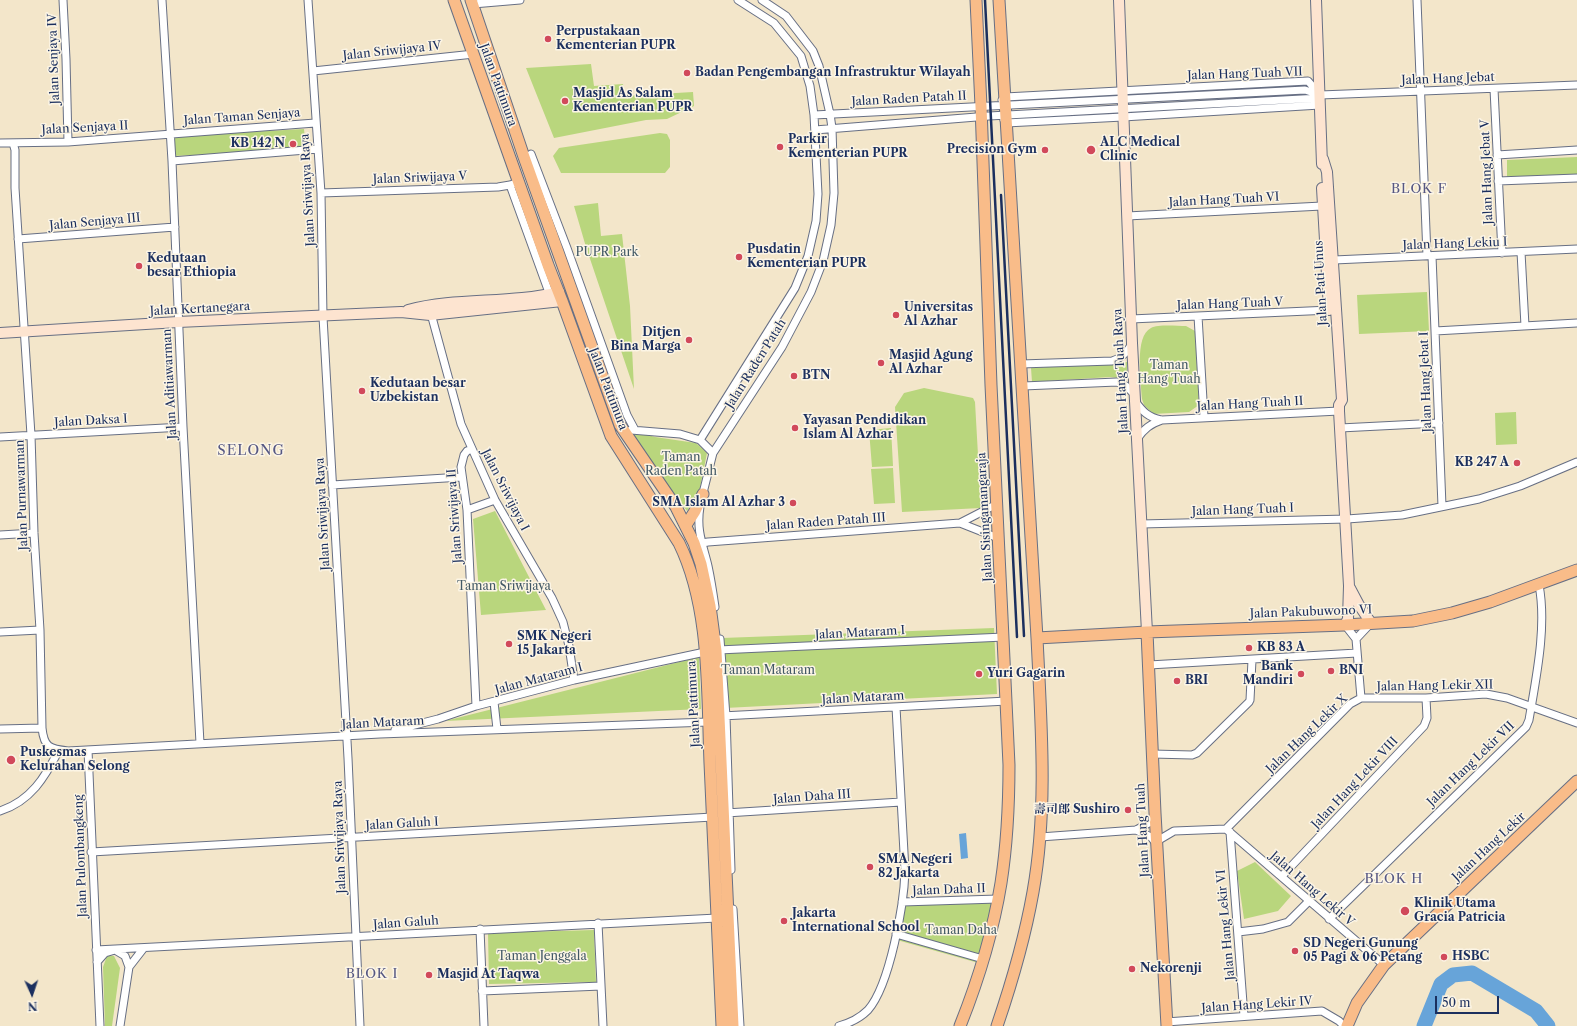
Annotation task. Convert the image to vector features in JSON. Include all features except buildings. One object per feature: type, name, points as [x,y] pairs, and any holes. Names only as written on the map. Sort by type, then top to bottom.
[{"type":"main road","name":"Jalan Pattimura","points":[[454,0],[474,54],[514,183],[548,265],[556,297],[584,364],[610,436],[682,550],[700,608],[705,652],[722,1026]]},
{"type":"main road","name":"Jalan Sisingamangaraja","points":[[960,1026],[983,959],[998,899],[1003,868],[1009,798],[1009,742],[991,386],[982,112],[976,0]]},
{"type":"main road","points":[[997,1026],[1024,937],[1033,892],[1040,837],[1042,787],[1042,743],[1037,638],[1023,386],[1004,110],[999,0]]},
{"type":"main road","name":"Jalan Pattimura","points":[[472,2],[510,118],[620,425],[676,507],[698,543],[719,650],[727,813],[733,1026]]},
{"type":"main road","points":[[584,364],[591,364],[596,359]]},
{"type":"main road","points":[[591,383],[596,379],[603,379]]},
{"type":"main road","points":[[686,525],[703,494]]},
{"type":"main road","name":"Jalan Pakubuwono VI","points":[[1037,638],[1413,620],[1452,613],[1577,570]]},
{"type":"main road","name":"Jalan Hang Tuah","points":[[1147,632],[1166,1024]]},
{"type":"main road","name":"Jalan Hang Lekir","points":[[1346,1026],[1357,1003],[1384,965],[1577,781]]},
{"type":"street","name":"Jalan Senjaya IV","points":[[63,0],[68,142]]},
{"type":"street","name":"Jalan Aditiawarman","points":[[162,0],[172,161],[183,427],[200,743]]},
{"type":"street","name":"Jalan Sriwijaya Raya","points":[[308,0],[315,123],[321,193],[323,317],[347,737],[360,1026]]},
{"type":"street","points":[[472,2],[520,0]]},
{"type":"street","name":"Jalan Raden Patah","points":[[700,440],[795,288],[808,256],[816,221],[818,194],[814,115],[810,86],[802,56],[774,23],[738,0]]},
{"type":"street","name":"Jalan Raden Patah","points":[[698,543],[698,518],[713,453],[782,348],[811,292],[823,261],[832,225],[834,193],[832,128],[819,66],[813,51],[786,16],[762,0]]},
{"type":"street","points":[[1119,0],[1122,104]]},
{"type":"street","name":"Jalan Pati Unus","points":[[1316,0],[1323,159],[1321,174],[1322,206],[1336,400],[1339,408],[1346,519],[1349,586],[1348,619],[1345,624]]},
{"type":"street","name":"Jalan Hang Jebat I","points":[[1417,0],[1435,331],[1442,506]]},
{"type":"street","name":"Jalan Sriwijaya IV","points":[[313,71],[474,54]]},
{"type":"street","name":"Jalan Hang Tuah VII","points":[[1004,110],[1066,120],[1122,104],[1193,87],[1308,81],[1320,99]]},
{"type":"street","points":[[1253,83],[1254,105]]},
{"type":"street","name":"Jalan Hang Jebat","points":[[1320,99],[1422,92],[1577,85]]},
{"type":"street","points":[[1193,87],[1194,113]]},
{"type":"street","name":"Jalan Hang Jebat V","points":[[1494,89],[1502,253]]},
{"type":"street","name":"Jalan Hang Tuah VII","points":[[1004,110],[1066,112],[1193,96],[1305,90],[1320,99]]},
{"type":"street","points":[[1062,94],[1066,112],[1066,120]]},
{"type":"street","name":"Jalan Hang Tuah VII","points":[[1004,110],[1062,94],[1122,104],[1194,113],[1212,112],[1254,105],[1320,99]]},
{"type":"street","name":"Jalan Hang Tuah VII","points":[[1004,110],[1064,103],[1254,105]]},
{"type":"street","name":"Jalan Hang Tuah Raya","points":[[1122,104],[1132,343],[1147,632]]},
{"type":"street","points":[[1212,104],[1212,112]]},
{"type":"street","name":"Jalan Raden Patah II","points":[[815,130],[1004,110]]},
{"type":"street","name":"Jalan Raden Patah II","points":[[814,115],[982,112]]},
{"type":"street","name":"Jalan Taman Senjaya","points":[[170,134],[315,123]]},
{"type":"street","name":"Jalan Senjaya II","points":[[0,143],[68,142],[170,134]]},
{"type":"street","name":"Jalan Purnawarman","points":[[13,143],[15,150],[15,188],[31,435],[34,533],[40,630],[42,728],[45,743],[59,750]]},
{"type":"street","points":[[172,161],[318,149]]},
{"type":"street","points":[[1497,155],[1577,150]]},
{"type":"street","name":"Jalan Pattimura","points":[[531,154],[567,248],[627,416],[635,430]]},
{"type":"street","name":"Jalan Pati Unus","points":[[1323,159],[1327,172],[1334,260],[1342,400],[1339,408]]},
{"type":"street","points":[[1498,181],[1577,178]]},
{"type":"street","name":"Jalan Sriwijaya V","points":[[321,193],[498,187],[514,183]]},
{"type":"street","name":"Jalan Hang Tuah VI","points":[[1127,216],[1322,206]]},
{"type":"street","name":"Jalan Senjaya III","points":[[18,239],[175,227]]},
{"type":"street","name":"Jalan Hang Lekiu I","points":[[1334,260],[1577,249]]},
{"type":"street","points":[[1521,252],[1525,326]]},
{"type":"street","name":"Jalan Kertanegara","points":[[0,333],[178,322],[323,317],[401,312],[556,297]]},
{"type":"street","name":"Jalan Sriwijaya I","points":[[429,310],[461,424],[495,500],[552,598],[563,622],[569,646],[574,680]]},
{"type":"street","name":"Jalan Hang Tuah V","points":[[1131,319],[1330,310]]},
{"type":"street","points":[[1198,316],[1204,417]]},
{"type":"street","points":[[1435,331],[1577,323]]},
{"type":"street","points":[[1021,364],[1112,361],[1120,358],[1126,353],[1132,343]]},
{"type":"street","name":"Jalan Hang Tuah II","points":[[1023,386],[1117,382],[1126,386],[1143,412],[1151,417],[1162,420]]},
{"type":"street","name":"Jalan Hang Tuah II","points":[[1137,438],[1144,429],[1151,424],[1162,420],[1339,408]]},
{"type":"street","points":[[1340,428],[1439,423]]},
{"type":"street","points":[[620,425],[635,430],[680,434],[700,440],[713,453]]},
{"type":"street","name":"Jalan Daksa I","points":[[0,437],[183,427]]},
{"type":"street","name":"Jalan Sriwijaya II","points":[[472,449],[467,451],[462,460],[462,477],[467,510],[476,706]]},
{"type":"street","name":"Jalan Hang Tuah I","points":[[1141,524],[1346,519],[1402,515],[1480,499],[1520,486],[1577,462]]},
{"type":"street","points":[[332,485],[462,477]]},
{"type":"street","points":[[467,510],[495,500]]},
{"type":"street","name":"Jalan Raden Patah III","points":[[698,543],[960,523],[997,504]]},
{"type":"street","name":"Jalan Raden Patah III","points":[[960,523],[998,538]]},
{"type":"street","points":[[0,535],[34,533]]},
{"type":"street","name":"Jalan Hang Lekir VII","points":[[1329,919],[1526,727],[1529,720],[1540,646],[1542,601],[1539,584]]},
{"type":"street","name":"Jalan Pati Unus","points":[[1349,586],[1371,623]]},
{"type":"street","points":[[1345,624],[1356,639],[1371,623]]},
{"type":"street","points":[[0,632],[40,630]]},
{"type":"street","name":"Jalan Mataram I","points":[[719,650],[1004,637]]},
{"type":"street","name":"Jalan Hang Lekir X","points":[[1228,830],[1350,704],[1361,698],[1356,639]]},
{"type":"street","name":"Jalan Mataram I","points":[[380,734],[438,719],[476,706],[574,680],[705,652]]},
{"type":"street","points":[[1149,664],[1357,654]]},
{"type":"street","points":[[1152,754],[1197,753],[1250,700],[1252,660]]},
{"type":"street","name":"Jalan Hang Lekir XII","points":[[1361,698],[1426,698],[1486,694],[1507,698],[1577,723]]},
{"type":"street","name":"Jalan Hang Lekir VIII","points":[[1282,876],[1424,726],[1427,718],[1426,698]]},
{"type":"street","name":"Jalan Mataram","points":[[723,716],[1007,701]]},
{"type":"street","points":[[494,702],[497,729]]},
{"type":"street","points":[[838,1026],[856,1019],[868,1009],[874,1001],[888,964],[902,902],[905,871],[896,707]]},
{"type":"street","name":"Jalan Mataram","points":[[59,750],[88,750],[380,734],[708,722]]},
{"type":"street","points":[[0,729],[42,728]]},
{"type":"street","points":[[0,811],[24,799],[40,784],[59,750]]},
{"type":"street","name":"Jalan Pulombangkeng","points":[[88,750],[91,852],[100,1026]]},
{"type":"street","name":"Jalan Daha III","points":[[727,813],[901,802]]},
{"type":"street","name":"Jalan Pattimura","points":[[727,813],[740,1026]]},
{"type":"street","points":[[1040,837],[1136,830],[1149,823],[1155,813]]},
{"type":"street","name":"Jalan Galuh I","points":[[91,852],[713,817]]},
{"type":"street","points":[[1136,830],[1151,837],[1157,843],[1174,831],[1228,830]]},
{"type":"street","name":"Jalan Hang Lekir V","points":[[1228,830],[1329,919],[1384,965]]},
{"type":"street","name":"Jalan Hang Lekir VI","points":[[1228,830],[1238,932],[1244,1016]]},
{"type":"street","name":"Jalan Daha II","points":[[902,902],[998,899]]},
{"type":"street","points":[[1238,932],[1263,929],[1288,922],[1309,901]]},
{"type":"street","name":"Jalan Galuh","points":[[96,950],[143,949],[480,929],[717,918]]},
{"type":"street","points":[[598,923],[603,1026]]},
{"type":"street","points":[[480,929],[484,1026]]},
{"type":"street","points":[[896,934],[983,959]]},
{"type":"street","points":[[120,1026],[130,967],[143,949]]},
{"type":"street","points":[[97,962],[105,953],[115,950],[125,956],[130,967]]},
{"type":"street","points":[[482,991],[601,986]]},
{"type":"street","name":"Jalan Hang Lekir IV","points":[[1166,1024],[1244,1016],[1322,1011],[1346,1026]]},
{"type":"green space","points":[[591,64],[594,86],[623,84],[624,96],[693,92],[694,106],[667,119],[646,120],[554,138],[526,68]]},
{"type":"green space","points":[[304,129],[306,150],[173,156],[173,136]]},
{"type":"green space","points":[[660,133],[667,134],[670,140],[670,167],[665,173],[561,173],[553,156],[559,148]]},
{"type":"green space","points":[[1577,157],[1577,175],[1507,178],[1507,160]]},
{"type":"green space","name":"PUPR Park","points":[[598,203],[601,236],[622,234],[630,306],[634,389],[586,247],[574,206]]},
{"type":"green space","points":[[1427,292],[1429,331],[1359,334],[1357,295]]},
{"type":"green space","name":"Taman Hang Tuah","points":[[1186,326],[1195,331],[1199,405],[1189,412],[1153,414],[1144,405],[1142,399],[1140,349],[1142,340],[1146,333],[1154,327]]},
{"type":"green space","points":[[1127,362],[1127,379],[1110,377],[1032,382],[1031,368]]},
{"type":"green space","points":[[924,388],[973,398],[975,402],[981,508],[902,512],[895,407],[904,393]]},
{"type":"green space","points":[[1516,412],[1517,444],[1496,445],[1495,413]]},
{"type":"green space","points":[[891,428],[893,466],[872,467],[869,430]]},
{"type":"green space","name":"Taman Raden Patah","points":[[637,432],[655,437],[696,443],[707,453],[699,493],[687,511],[629,434]]},
{"type":"green space","points":[[893,468],[895,503],[874,504],[871,469]]},
{"type":"green space","name":"Taman Sriwijaya","points":[[495,511],[546,610],[481,615],[473,519]]},
{"type":"green space","name":"Taman Mataram","points":[[994,628],[997,694],[725,708],[722,638]]},
{"type":"green space","name":"Taman Mataram","points":[[699,657],[701,709],[445,721]]},
{"type":"green space","points":[[1255,862],[1291,896],[1278,911],[1244,919],[1237,871]]},
{"type":"green space","name":"Taman Daha","points":[[995,903],[982,964],[897,940],[905,905]]},
{"type":"green space","name":"Taman Jenggala","points":[[594,930],[596,982],[489,984],[488,933]]},
{"type":"green space","points":[[107,956],[114,956],[120,968],[112,1026],[105,1026],[103,967]]},
{"type":"water","points":[[966,833],[968,858],[961,859],[959,834]]},
{"type":"waterway","points":[[1424,1026],[1441,984],[1453,975],[1472,973],[1536,1011],[1548,1026]]},
{"type":"railway","points":[[985,0],[1017,637]]},
{"type":"railway","points":[[1001,195],[1024,636]]},
{"type":"place","name":"Perpustakaan Kementerian PUPR","points":[[548,39]]},
{"type":"place","name":"Badan Pengembangan Infrastruktur Wilayah","points":[[687,73]]},
{"type":"place","name":"Masjid As Salam Kementerian PUPR","points":[[565,101]]},
{"type":"place","name":"KB 142 N","points":[[293,144]]},
{"type":"place","name":"Parkir Kementerian PUPR","points":[[780,147]]},
{"type":"place","name":"Precision Gym","points":[[1045,150]]},
{"type":"place","name":"ALC Medical Clinic","points":[[1091,150]]},
{"type":"place","name":"Pusdatin Kementerian PUPR","points":[[739,257]]},
{"type":"place","name":"Kedutaan besar Ethiopia","points":[[139,266]]},
{"type":"place","name":"Universitas Al Azhar","points":[[896,315]]},
{"type":"place","name":"Ditjen Bina Marga","points":[[689,340]]},
{"type":"place","name":"Masjid Agung Al Azhar","points":[[881,363]]},
{"type":"place","name":"BTN","points":[[794,376]]},
{"type":"place","name":"Kedutaan besar Uzbekistan","points":[[362,391]]},
{"type":"place","name":"Yayasan Pendidikan Islam Al Azhar","points":[[795,428]]},
{"type":"place","name":"KB 247 A","points":[[1517,463]]},
{"type":"place","name":"SMA Islam Al Azhar 3","points":[[793,503]]},
{"type":"place","name":"SMK Negeri 15 Jakarta","points":[[509,644]]},
{"type":"place","name":"KB 83 A","points":[[1249,648]]},
{"type":"place","name":"BNI","points":[[1331,671]]},
{"type":"place","name":"Yuri Gagarin","points":[[979,674]]},
{"type":"place","name":"Bank Mandiri","points":[[1301,674]]},
{"type":"place","name":"BRI","points":[[1177,681]]},
{"type":"place","name":"Puskesmas Kelurahan Selong","points":[[11,760]]},
{"type":"place","name":"壽司郎 Sushiro","points":[[1128,810]]},
{"type":"place","name":"SMA Negeri 82 Jakarta","points":[[870,867]]},
{"type":"place","name":"Klinik Utama Gracia Patricia","points":[[1405,911]]},
{"type":"place","name":"Jakarta International School","points":[[784,921]]},
{"type":"place","name":"SD Negeri Gunung 05 Pagi & 06 Petang","points":[[1295,951]]},
{"type":"place","name":"HSBC","points":[[1444,957]]},
{"type":"place","name":"Nekorenji","points":[[1132,969]]},
{"type":"place","name":"Masjid At Taqwa","points":[[429,975]]},
{"type":"district","name":"BLOK F","points":[[1419,189]]},
{"type":"district","name":"SELONG","points":[[251,451]]},
{"type":"district","name":"BLOK H","points":[[1394,879]]},
{"type":"district","name":"BLOK I","points":[[372,974]]}]
